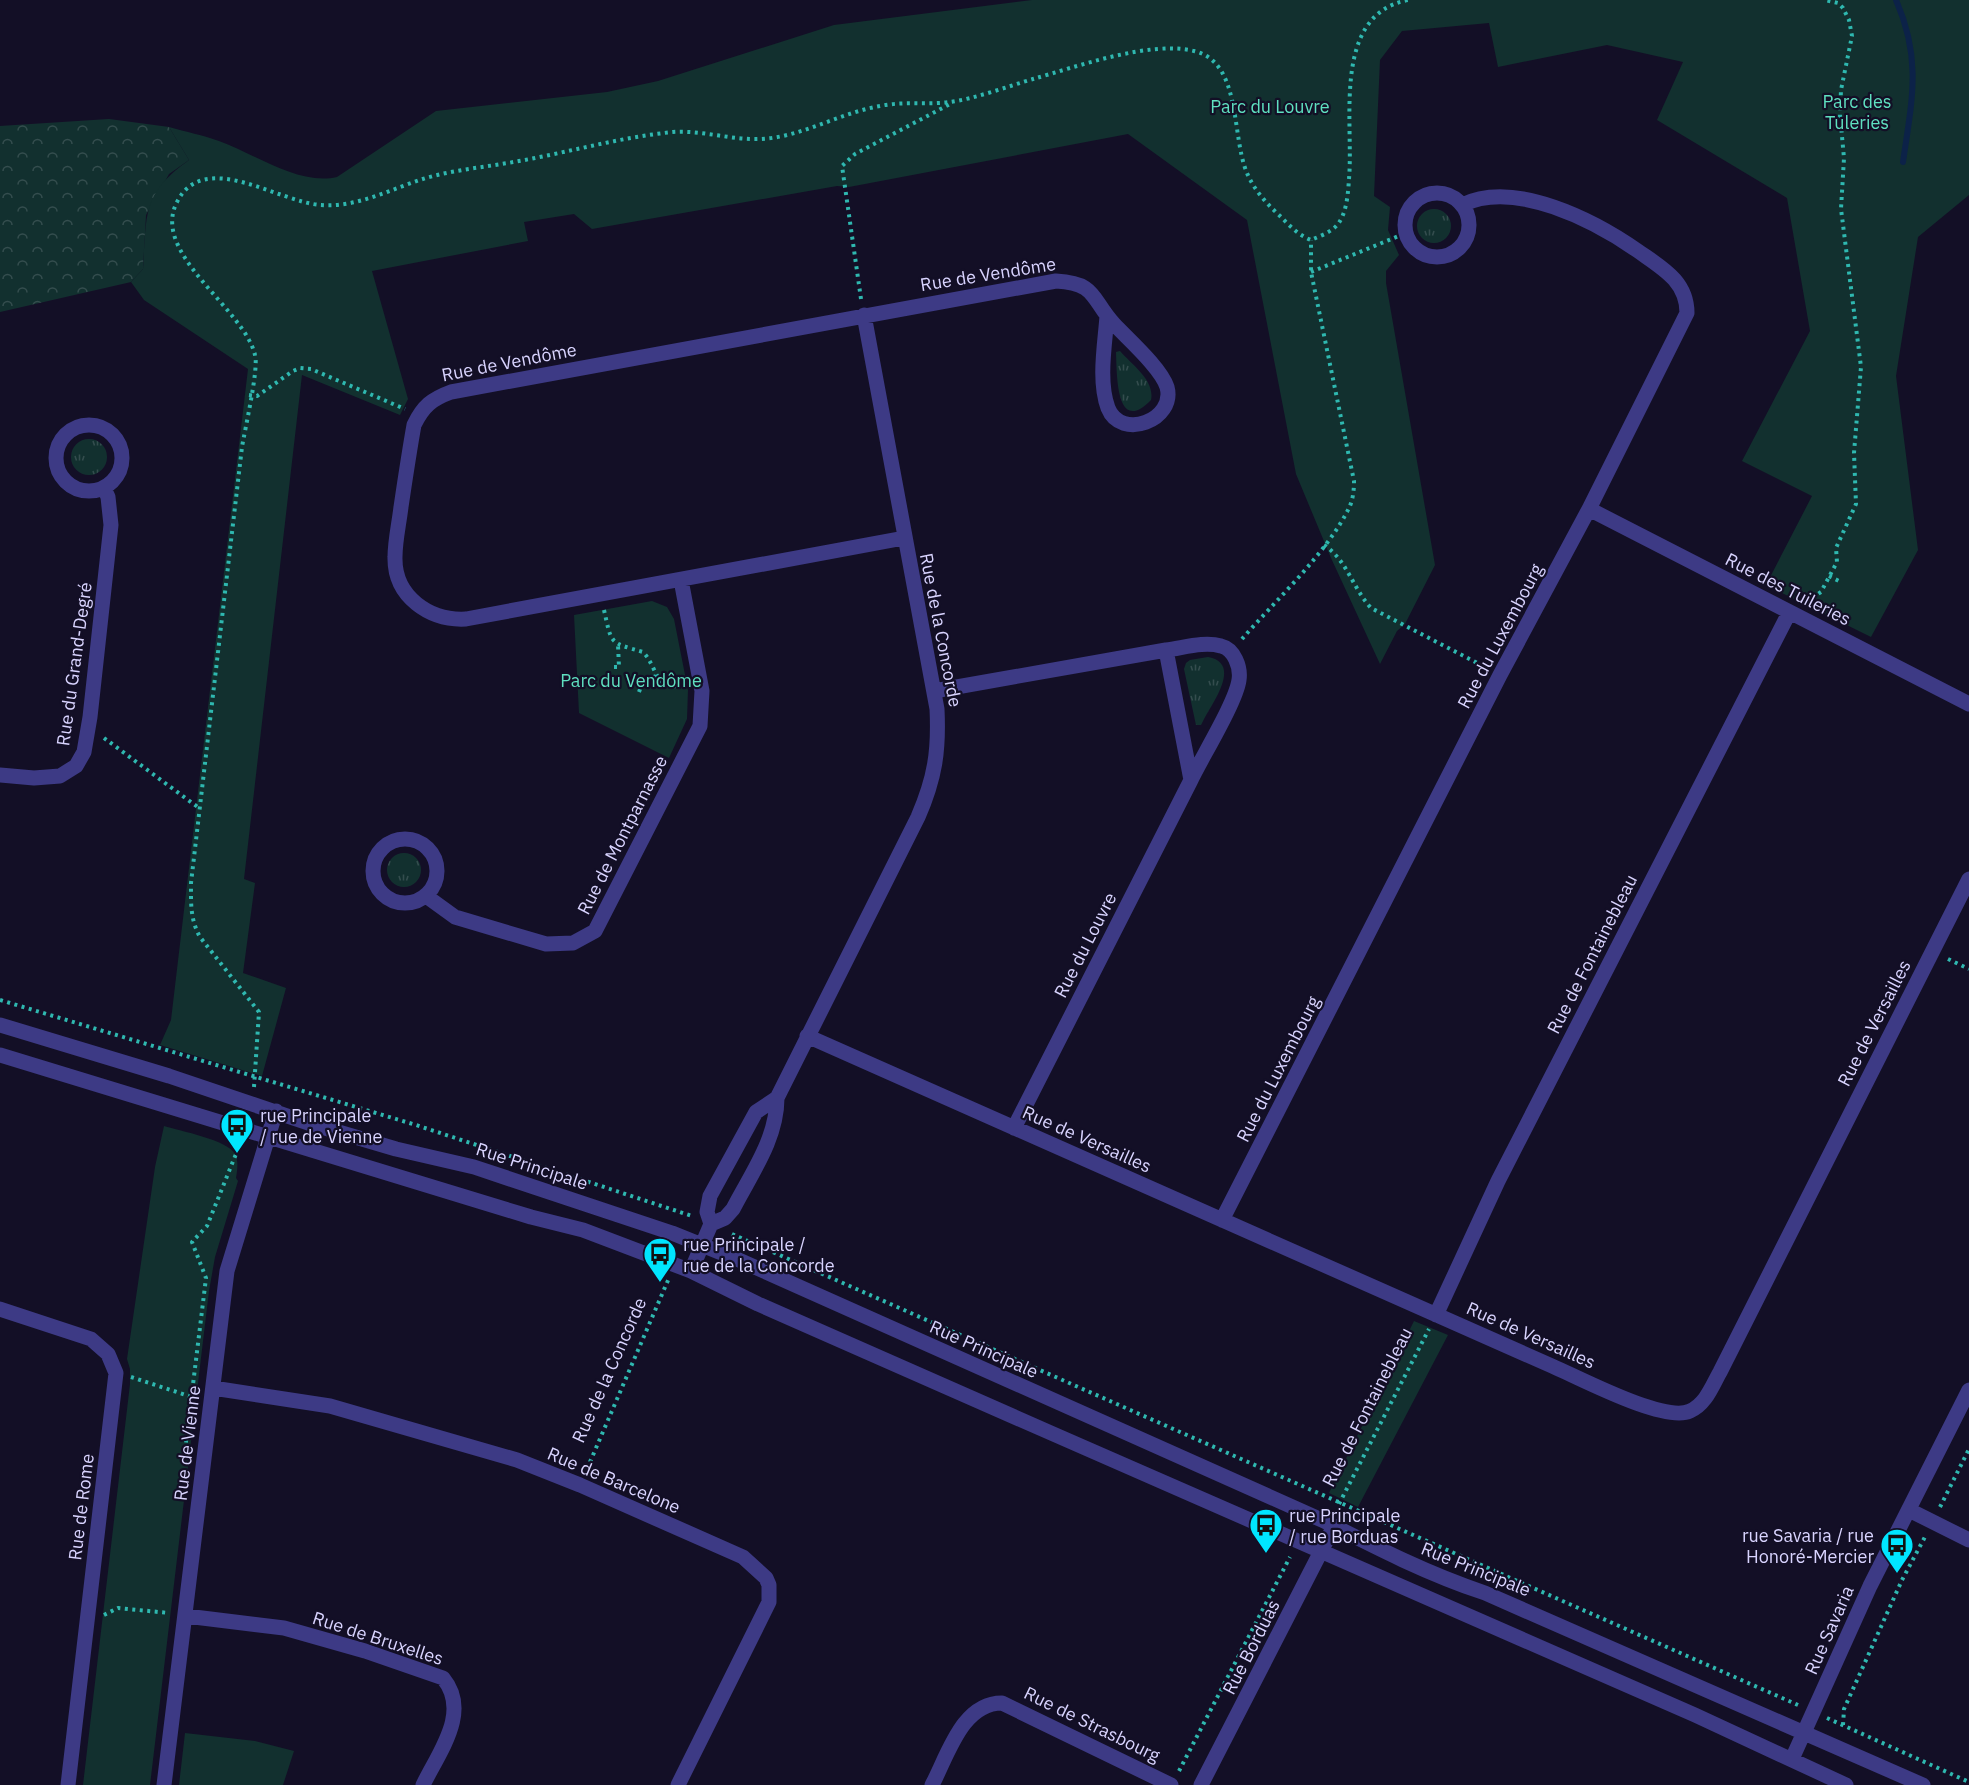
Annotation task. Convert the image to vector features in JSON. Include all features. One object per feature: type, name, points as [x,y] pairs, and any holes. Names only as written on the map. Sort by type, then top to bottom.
[{"type":"street","points":[[1446,193],[1462,205],[1469,226],[1461,246],[1453,253],[1431,257],[1412,246],[1406,233],[1405,216],[1409,207],[1425,194],[1446,193]]},
{"type":"street","name":"Rue du Luxembourg","points":[[1222,1220],[1500,675],[1589,509],[1687,313],[1683,288],[1669,273],[1607,230],[1562,210],[1506,198],[1486,197],[1462,205]]},
{"type":"street","name":"Rue de Vendôme","points":[[904,538],[466,619],[449,620],[424,610],[407,593],[395,559],[414,425],[423,408],[433,398],[451,392],[863,308],[1056,281],[1074,282],[1085,286],[1099,301],[1107,316],[1166,384],[1168,396],[1164,408],[1157,417],[1146,423],[1135,425],[1121,423],[1108,407],[1104,387],[1107,316]]},
{"type":"street","name":"Rue de la Concorde","points":[[711,1224],[725,1218],[733,1209],[775,1125],[777,1098],[929,792],[937,761],[938,725],[934,692],[863,308]]},
{"type":"street","points":[[95,425],[113,435],[119,444],[122,453],[118,474],[104,488],[93,491],[81,490],[63,477],[56,456],[65,435],[74,429],[95,425]]},
{"type":"street","name":"Rue du Grand-Degré","points":[[0,776],[34,778],[60,776],[76,766],[84,752],[90,717],[111,525],[108,497],[104,488]]},
{"type":"street","name":"Rue des Tuileries","points":[[1589,509],[1969,704]]},
{"type":"street","name":"Rue de Montparnasse","points":[[426,896],[455,917],[546,944],[573,943],[595,931],[700,726],[702,691],[681,580]]},
{"type":"street","name":"Rue de Fontainebleau","points":[[1433,1321],[1504,1170],[1789,613]]},
{"type":"street","name":"Rue du Louvre","points":[[934,692],[1204,645],[1220,645],[1234,656],[1240,673],[1235,692],[1014,1128]]},
{"type":"street","points":[[1166,650],[1191,780]]},
{"type":"street","points":[[406,838],[426,847],[433,855],[437,877],[426,896],[417,901],[397,903],[379,891],[372,872],[378,852],[385,845],[406,838]]},
{"type":"street","name":"Rue de Versailles","points":[[807,1036],[1222,1220],[1433,1321],[1657,1411],[1677,1415],[1701,1405],[1726,1361],[1969,879]]},
{"type":"street","name":"Rue Principale","points":[[0,1025],[169,1076],[396,1149],[474,1167],[703,1245],[1334,1526],[1365,1544],[1450,1581],[1485,1593],[1923,1785]]},
{"type":"street","points":[[0,1055],[531,1217],[562,1223],[691,1271],[758,1304],[1792,1759],[1846,1785]]},
{"type":"street","name":"Rue de la Concorde","points":[[691,1271],[711,1224],[707,1212],[710,1196],[756,1112],[777,1098]]},
{"type":"street","name":"Rue de Vienne","points":[[164,1785],[227,1271],[276,1111]]},
{"type":"street","name":"Rue de Rome","points":[[0,1310],[91,1339],[101,1346],[114,1364],[116,1385],[68,1785]]},
{"type":"street","name":"Rue de Barcelone","points":[[213,1388],[330,1406],[517,1461],[621,1502],[754,1564],[770,1585],[769,1602],[678,1785]]},
{"type":"street","name":"Rue Savaria","points":[[1792,1759],[1870,1586],[1969,1390]]},
{"type":"street","points":[[1909,1510],[1969,1540]]},
{"type":"street","name":"Rue Borduas","points":[[1201,1785],[1334,1526]]},
{"type":"street","name":"Rue de Bruxelles","points":[[186,1616],[284,1628],[410,1665],[443,1678],[455,1699],[455,1710],[446,1740],[423,1785]]},
{"type":"street","name":"Rue de Strasbourg","points":[[932,1785],[972,1713],[989,1704],[1002,1703],[1171,1785]]},
{"type":"path","points":[[1311,240],[1338,224],[1344,211],[1351,163],[1352,73],[1359,39],[1377,12],[1388,5],[1408,0]]},
{"type":"path","points":[[1803,603],[1821,592],[1837,562],[1836,548],[1856,504],[1854,453],[1861,356],[1841,209],[1845,158],[1840,115],[1841,90],[1852,36],[1849,20],[1843,8],[1838,3],[1825,0]]},
{"type":"path","points":[[863,308],[842,166],[855,154],[954,102],[1114,56],[1163,50],[1199,52],[1213,60],[1222,70],[1228,87],[1240,153],[1256,190],[1295,231],[1311,240]]},
{"type":"path","points":[[255,1078],[260,1017],[257,1008],[205,945],[192,918],[191,884],[249,395],[257,365],[252,345],[179,247],[171,226],[172,214],[179,196],[198,182],[216,177],[306,203],[343,204],[452,171],[629,139],[675,132],[758,139],[777,137],[882,105],[954,102]]},
{"type":"path","points":[[1311,272],[1406,233]]},
{"type":"path","points":[[1240,641],[1323,545],[1350,507],[1353,481],[1311,272],[1311,240]]},
{"type":"path","points":[[249,395],[257,396],[300,368],[311,369],[403,407]]},
{"type":"path","points":[[1831,538],[1839,542]]},
{"type":"path","points":[[1323,545],[1336,553],[1360,595],[1371,608],[1489,669]]},
{"type":"path","points":[[1829,576],[1839,581]]},
{"type":"path","points":[[604,610],[610,638],[618,645],[643,652],[656,676],[671,687],[687,684]]},
{"type":"path","points":[[614,667],[619,667],[618,645]]},
{"type":"path","points":[[639,692],[643,681],[656,676]]},
{"type":"path","points":[[102,737],[200,808]]},
{"type":"path","points":[[1946,958],[1969,969]]},
{"type":"path","name":"Rue Principale","points":[[0,1000],[416,1125],[673,1209]]},
{"type":"path","name":"Rue Principale","points":[[747,1241],[1786,1701]]},
{"type":"path","name":"Rue de la Concorde","points":[[585,1473],[668,1283]]},
{"type":"path","name":"Rue de Fontainebleau","points":[[1339,1504],[1433,1321]]},
{"type":"path","points":[[130,1377],[191,1397]]},
{"type":"path","points":[[1942,1503],[1969,1449]]},
{"type":"path","points":[[1921,1544],[1902,1580],[1844,1709],[1843,1725],[1969,1782]]},
{"type":"path","name":"Rue Borduas","points":[[1181,1767],[1284,1569]]},
{"type":"path","points":[[88,1614],[102,1615],[118,1608],[168,1613]]},
{"type":"green space","points":[[1032,0],[1969,0],[1969,195],[1918,237],[1896,376],[1918,550],[1871,637],[1766,585],[1812,496],[1742,461],[1810,331],[1787,198],[1657,120],[1683,62],[1607,45],[1498,67],[1489,23],[1402,31],[1380,60],[1374,196],[1390,207],[1388,230],[1399,255],[1386,271],[1386,283],[1435,565],[1405,624],[1397,631],[1380,664],[1331,558],[1296,474],[1247,220],[1128,134],[849,187],[837,186],[592,229],[574,214],[524,222],[528,241],[372,271],[408,399],[400,415],[302,375],[244,879],[255,883],[243,973],[286,988],[262,1076],[160,1045],[171,1020],[248,369],[144,300],[131,282],[143,269],[147,220],[154,195],[173,172],[189,160],[169,127],[219,141],[292,173],[322,179],[337,177],[436,111],[607,92],[658,81],[834,25]]},
{"type":"green space","points":[[109,119],[169,127],[189,160],[169,174],[146,215],[143,269],[131,282],[0,312],[0,126]]},
{"type":"green space","points":[[1434,209],[1446,214],[1451,226],[1446,238],[1434,243],[1422,238],[1417,226],[1422,214]]},
{"type":"green space","points":[[1120,351],[1150,386],[1151,400],[1139,409],[1130,411],[1124,406],[1120,397],[1116,352]]},
{"type":"green space","points":[[89,439],[102,444],[107,457],[102,470],[89,475],[76,470],[71,457],[76,444]]},
{"type":"green space","name":"Parc du Vendôme","points":[[652,601],[667,607],[674,619],[688,690],[687,719],[669,758],[579,713],[574,615]]},
{"type":"green space","points":[[1208,657],[1218,661],[1223,667],[1224,675],[1218,693],[1201,725],[1196,725],[1184,669],[1190,660]]},
{"type":"green space","points":[[404,853],[416,858],[421,870],[416,882],[404,887],[392,882],[387,870],[392,858]]},
{"type":"green space","points":[[164,1126],[214,1140],[231,1149],[237,1160],[236,1178],[238,1181],[215,1257],[209,1291],[150,1785],[83,1785],[130,1384],[127,1359],[155,1167]]},
{"type":"green space","points":[[1414,1321],[1448,1335],[1358,1507],[1329,1493]]},
{"type":"green space","points":[[185,1733],[255,1741],[294,1751],[283,1785],[179,1785]]},
{"type":"waterway","points":[[1896,0],[1909,41],[1913,80],[1903,162]]},
{"type":"place","name":"rue Principale / rue de Vienne","points":[[237,1154]]},
{"type":"place","name":"rue Principale / rue de la Concorde","points":[[660,1283]]},
{"type":"place","name":"rue Principale / rue Borduas","points":[[1266,1554]]},
{"type":"place","name":"rue Savaria / rue Honoré-Mercier","points":[[1897,1574]]},
{"type":"park label","name":"Parc du Louvre","points":[[1270,106]]},
{"type":"park label","name":"Parc des Tuleries","points":[[1857,111]]}]
